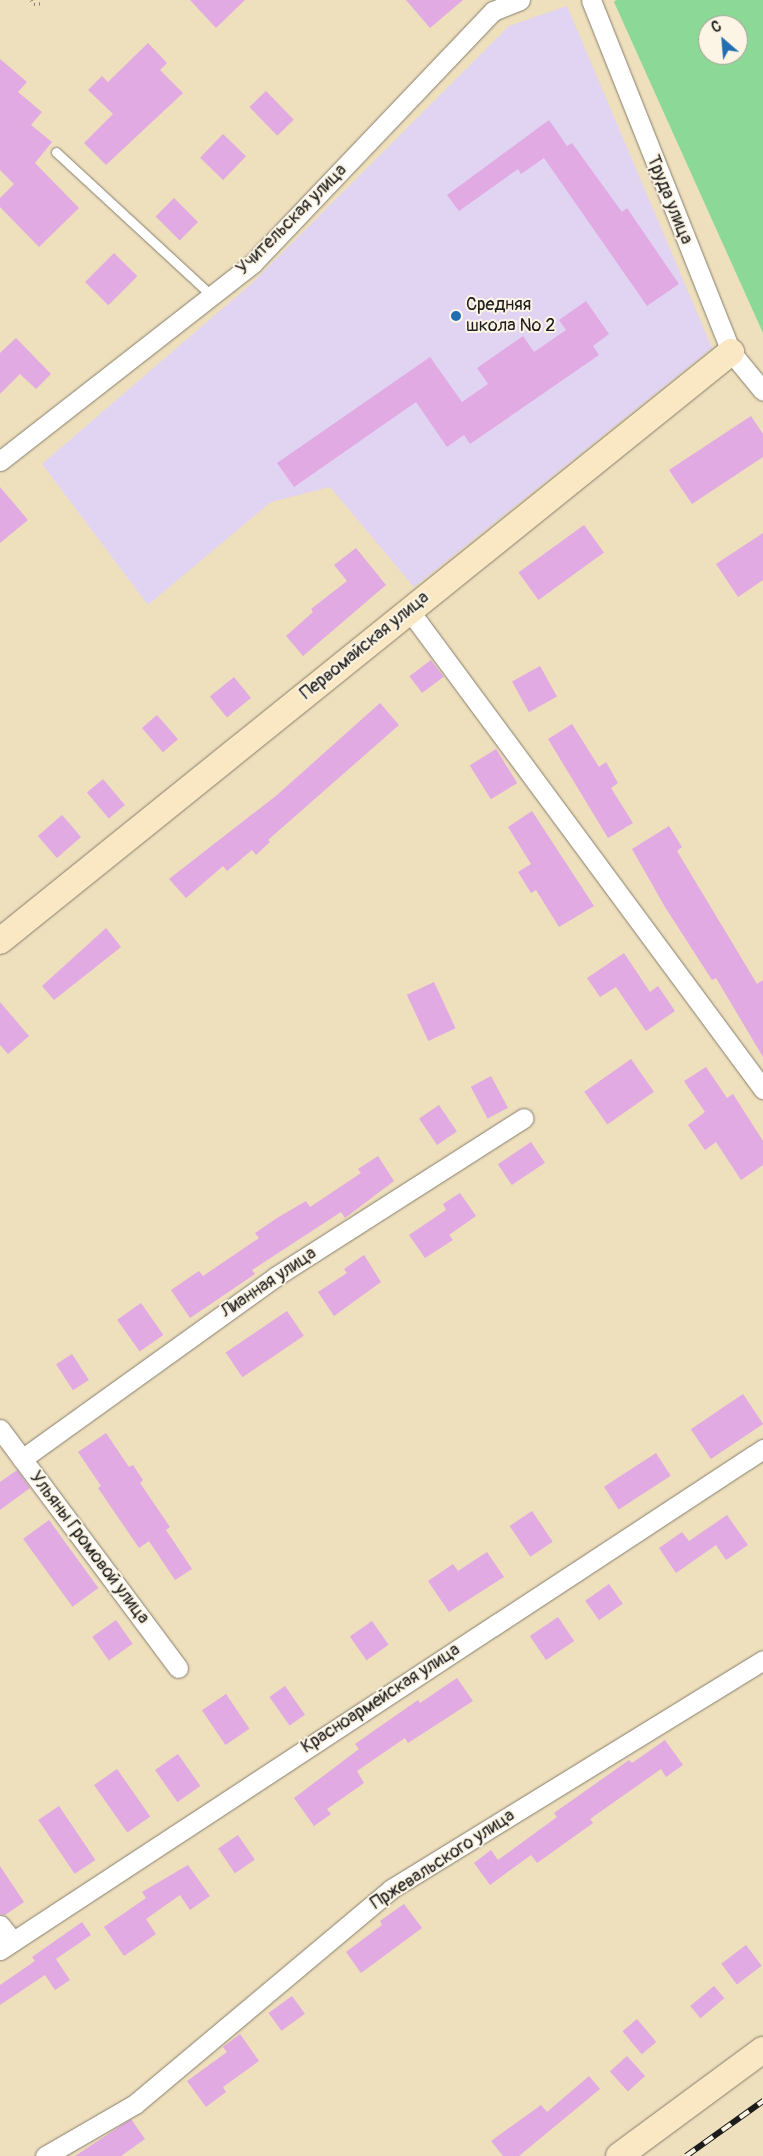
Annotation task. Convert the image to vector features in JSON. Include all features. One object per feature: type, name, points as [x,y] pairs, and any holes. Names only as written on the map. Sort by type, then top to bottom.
[{"type":"street","name":"Учительская улица","points":[[0,461],[254,263],[488,5],[520,0]]},
{"type":"street","name":"Труда улица","points":[[591,0],[731,352],[763,391]]},
{"type":"street","name":"Первомайская улица","points":[[0,941],[731,352]]},
{"type":"street","points":[[409,610],[763,1089]]},
{"type":"street","name":"Лианная улица","points":[[22,1459],[274,1277],[524,1118]]},
{"type":"street","name":"Ульяны Громовой улица","points":[[0,1429],[178,1668]]},
{"type":"street","name":"Красноармейская улица","points":[[6,1946],[763,1449]]},
{"type":"street","name":"Пржевальского улица","points":[[45,2156],[135,2104],[391,1890],[763,1660]]},
{"type":"street","points":[[0,1925],[6,1946]]},
{"type":"street","points":[[619,2156],[763,2050]]},
{"type":"lane","points":[[56,152],[212,296]]},
{"type":"path","points":[[31,0],[34,4],[44,3]]},
{"type":"shaded area","name":"Средняя школа № 2","points":[[567,6],[712,348],[414,587],[330,487],[271,502],[148,605],[42,464],[251,284],[509,26]]},
{"type":"green space","points":[[616,0],[763,0],[763,333],[614,2]]},
{"type":"building","points":[[190,0],[245,0],[216,28]]},
{"type":"building","points":[[406,0],[463,0],[430,28]]},
{"type":"building","points":[[148,43],[167,63],[160,70],[183,93],[106,165],[84,143],[113,114],[88,90],[102,76],[108,82]]},
{"type":"building","points":[[0,59],[27,82],[18,92],[42,112],[31,125],[52,142],[35,163],[79,208],[39,247],[0,207],[0,198],[14,184],[0,170]]},
{"type":"building","points":[[266,91],[294,120],[277,136],[249,107]]},
{"type":"building","points":[[549,120],[567,146],[572,143],[622,212],[627,208],[679,284],[647,306],[544,158],[521,174],[518,169],[459,211],[447,195]]},
{"type":"building","points":[[223,134],[246,156],[223,180],[200,158]]},
{"type":"building","points":[[174,198],[198,222],[180,240],[156,216]]},
{"type":"building","points":[[114,253],[137,276],[108,305],[85,282]]},
{"type":"building","points":[[586,301],[609,334],[593,346],[599,355],[470,444],[464,435],[447,447],[416,402],[294,487],[277,463],[430,357],[462,402],[488,384],[477,368],[523,336],[534,352],[566,330],[559,320]]},
{"type":"building","points":[[16,338],[51,374],[36,389],[20,374],[0,394],[0,353]]},
{"type":"building","points":[[751,416],[763,434],[763,457],[692,504],[669,470]]},
{"type":"building","points":[[0,487],[28,520],[0,543]]},
{"type":"building","points":[[584,525],[604,553],[538,600],[518,573]]},
{"type":"building","points":[[763,533],[763,580],[738,597],[716,564]]},
{"type":"building","points":[[356,548],[386,585],[303,656],[286,636],[313,612],[311,609],[347,581],[334,565]]},
{"type":"building","points":[[431,660],[444,677],[422,693],[409,676]]},
{"type":"building","points":[[540,666],[557,697],[529,712],[512,682]]},
{"type":"building","points":[[234,677],[251,698],[227,717],[210,697]]},
{"type":"building","points":[[380,703],[399,725],[268,840],[270,842],[256,855],[252,850],[227,871],[223,866],[186,898],[169,879],[277,795]]},
{"type":"building","points":[[157,715],[178,739],[163,752],[142,728]]},
{"type":"building","points":[[572,724],[599,767],[606,762],[618,783],[611,788],[633,823],[608,838],[548,739]]},
{"type":"building","points":[[496,749],[517,783],[491,799],[470,765]]},
{"type":"building","points":[[103,779],[125,805],[109,819],[87,792]]},
{"type":"building","points":[[532,811],[594,906],[559,927],[536,890],[531,893],[518,872],[531,864],[508,827]]},
{"type":"building","points":[[62,815],[81,837],[57,858],[38,836]]},
{"type":"building","points":[[669,826],[682,847],[677,851],[757,984],[763,980],[763,1057],[716,978],[712,980],[665,907],[632,849]]},
{"type":"building","points":[[106,928],[121,947],[54,1000],[42,986]]},
{"type":"building","points":[[624,953],[650,992],[658,986],[675,1011],[646,1031],[616,987],[600,997],[587,978]]},
{"type":"building","points":[[434,982],[456,1028],[428,1041],[407,995]]},
{"type":"building","points":[[0,1002],[29,1036],[8,1054],[0,1045]]},
{"type":"building","points":[[631,1059],[654,1092],[607,1124],[584,1092]]},
{"type":"building","points":[[706,1067],[727,1098],[733,1094],[763,1141],[763,1165],[741,1180],[716,1142],[705,1150],[688,1125],[705,1112],[684,1081]]},
{"type":"building","points":[[491,1076],[508,1108],[488,1119],[471,1087]]},
{"type":"building","points":[[439,1105],[457,1132],[437,1145],[419,1118]]},
{"type":"building","points":[[531,1142],[545,1163],[512,1185],[498,1164]]},
{"type":"building","points":[[378,1156],[394,1181],[345,1218],[341,1212],[252,1270],[255,1274],[190,1318],[171,1290],[199,1271],[203,1276],[259,1238],[255,1233],[277,1218],[306,1201],[310,1207],[361,1173],[358,1169]]},
{"type":"building","points":[[460,1193],[476,1216],[449,1235],[453,1240],[425,1258],[409,1235],[446,1210],[443,1204]]},
{"type":"building","points":[[364,1255],[381,1282],[334,1316],[318,1292],[347,1273],[344,1269]]},
{"type":"building","points":[[141,1303],[163,1335],[140,1352],[117,1320]]},
{"type":"building","points":[[287,1311],[304,1336],[242,1377],[226,1352]]},
{"type":"building","points":[[72,1354],[89,1380],[73,1390],[56,1364]]},
{"type":"building","points":[[743,1394],[763,1424],[711,1459],[691,1429]]},
{"type":"building","points":[[106,1433],[129,1467],[133,1465],[143,1480],[140,1483],[170,1527],[166,1530],[192,1569],[175,1580],[149,1541],[139,1548],[98,1488],[101,1486],[78,1452]]},
{"type":"building","points":[[656,1453],[671,1476],[619,1509],[604,1487]]},
{"type":"building","points":[[17,1470],[30,1488],[0,1510],[0,1482]]},
{"type":"building","points":[[532,1511],[553,1542],[530,1557],[510,1526]]},
{"type":"building","points":[[727,1515],[748,1545],[726,1560],[716,1545],[676,1573],[659,1548],[682,1532],[689,1541]]},
{"type":"building","points":[[49,1520],[98,1588],[72,1607],[23,1539]]},
{"type":"building","points":[[487,1552],[504,1577],[449,1612],[428,1581],[453,1564],[458,1571]]},
{"type":"building","points":[[609,1584],[623,1604],[599,1620],[585,1601]]},
{"type":"building","points":[[558,1617],[574,1641],[546,1660],[530,1636]]},
{"type":"building","points":[[116,1620],[133,1644],[109,1660],[92,1637]]},
{"type":"building","points":[[372,1621],[389,1645],[367,1660],[350,1636]]},
{"type":"building","points":[[457,1678],[473,1701],[408,1743],[405,1738],[357,1771],[364,1783],[327,1809],[331,1814],[314,1826],[294,1798],[359,1749],[355,1744],[418,1700],[420,1703]]},
{"type":"building","points":[[285,1686],[305,1715],[290,1726],[269,1697]]},
{"type":"building","points":[[226,1694],[249,1729],[225,1745],[202,1710]]},
{"type":"building","points":[[665,1740],[683,1765],[666,1777],[661,1769],[590,1819],[593,1823],[537,1863],[531,1855],[490,1885],[474,1863],[491,1850],[498,1860],[557,1817],[554,1813],[629,1760],[632,1763]]},
{"type":"building","points":[[178,1754],[200,1786],[177,1802],[155,1770]]},
{"type":"building","points":[[117,1769],[150,1817],[127,1833],[94,1785]]},
{"type":"building","points":[[59,1806],[95,1860],[75,1874],[38,1820]]},
{"type":"building","points":[[238,1835],[255,1860],[235,1873],[218,1848]]},
{"type":"building","points":[[188,1865],[210,1896],[190,1910],[180,1895],[146,1919],[156,1934],[124,1956],[104,1927],[146,1898],[142,1892]]},
{"type":"building","points":[[0,1866],[24,1902],[5,1915],[0,1914]]},
{"type":"building","points":[[404,1904],[422,1928],[361,1973],[346,1952],[382,1925],[380,1921]]},
{"type":"building","points":[[82,1922],[91,1935],[56,1959],[70,1980],[55,1990],[45,1975],[0,2005],[0,1985],[35,1961],[32,1957]]},
{"type":"building","points":[[746,1945],[762,1966],[737,1984],[721,1964]]},
{"type":"building","points":[[714,1986],[724,1998],[701,2018],[690,2006]]},
{"type":"building","points":[[292,1996],[305,2014],[281,2031],[269,2013]]},
{"type":"building","points":[[637,2019],[656,2042],[642,2054],[622,2031]]},
{"type":"building","points":[[240,2034],[259,2061],[223,2087],[226,2092],[206,2107],[187,2081],[227,2052],[223,2047]]},
{"type":"building","points":[[627,2056],[645,2076],[628,2091],[610,2071]]},
{"type":"building","points":[[589,2076],[600,2089],[519,2156],[503,2156],[491,2141],[541,2105],[547,2112]]},
{"type":"building","points":[[131,2119],[145,2139],[121,2156],[75,2156]]},
{"type":"railway","points":[[686,2156],[763,2101]]},
{"type":"place","name":"Средняя школа № 2","points":[[456,316]]}]
